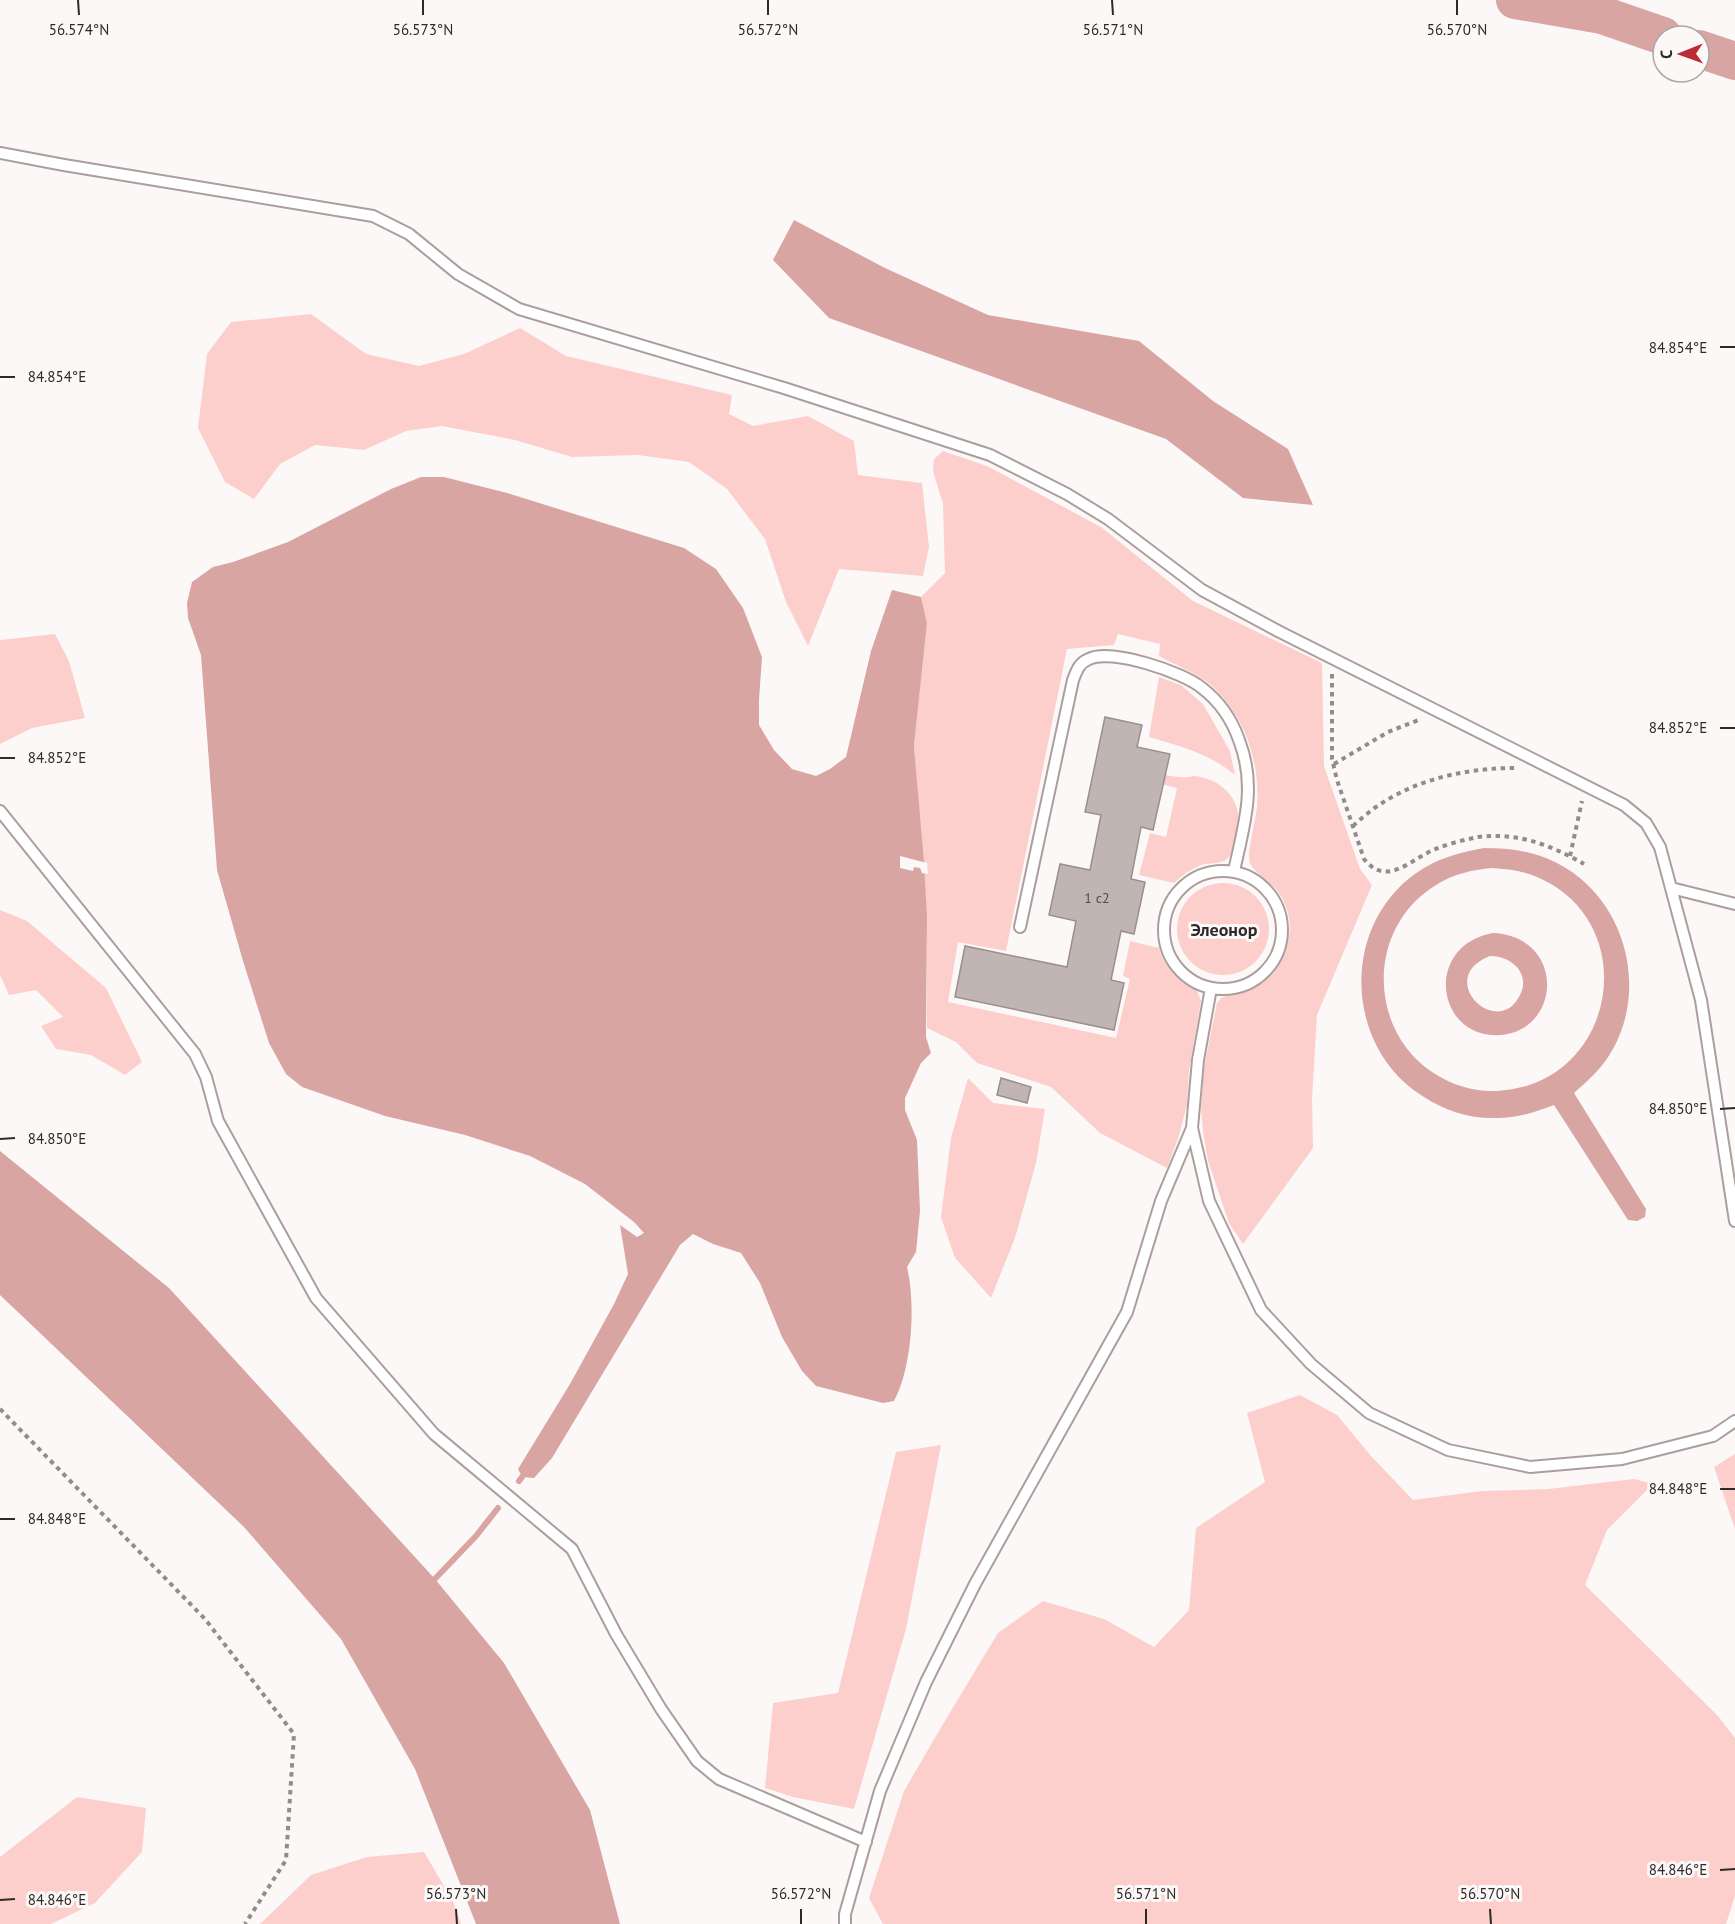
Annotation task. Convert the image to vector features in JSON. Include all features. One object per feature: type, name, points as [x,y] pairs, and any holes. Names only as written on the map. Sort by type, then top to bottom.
[{"type":"lane","points":[[0,153],[373,216],[409,234],[458,274],[519,309],[784,388],[990,455],[1066,494],[1108,519],[1202,590],[1331,658],[1624,805],[1646,824],[1660,847],[1701,1000],[1735,1221]]},
{"type":"lane","points":[[1020,927],[1072,680],[1079,665],[1091,658],[1104,656],[1148,664],[1182,675],[1201,686],[1215,699],[1227,716],[1239,738],[1248,776],[1249,804],[1234,871]]},
{"type":"lane","points":[[0,811],[195,1054],[206,1077],[218,1121],[316,1298],[434,1434],[572,1550],[616,1634],[661,1709],[697,1761],[720,1779],[866,1842]]},
{"type":"lane","points":[[1215,870],[1234,871],[1253,878],[1269,892],[1279,910],[1282,931],[1278,951],[1268,969],[1252,982],[1232,989],[1211,988],[1194,982],[1179,970],[1168,955],[1163,937],[1164,918],[1171,901],[1182,886],[1197,875],[1215,870]]},
{"type":"lane","points":[[1671,888],[1735,904]]},
{"type":"lane","points":[[845,1924],[845,1914],[880,1791],[926,1682],[975,1584],[1127,1312],[1161,1202],[1192,1128],[1198,1060],[1211,988]]},
{"type":"lane","points":[[1192,1128],[1209,1201],[1262,1310],[1311,1364],[1369,1413],[1448,1450],[1530,1467],[1622,1459],[1713,1436],[1735,1421]]},
{"type":"path","points":[[1331,658],[1334,764],[1337,780],[1364,859],[1370,867],[1380,872],[1396,870],[1433,850],[1480,837],[1534,840],[1558,849],[1584,864]]},
{"type":"path","points":[[1334,764],[1388,732],[1440,712]]},
{"type":"path","points":[[1353,826],[1382,803],[1419,784],[1466,772],[1520,767]]},
{"type":"path","points":[[1570,856],[1585,786]]},
{"type":"path","points":[[0,1409],[205,1619],[294,1734],[286,1860],[245,1924]]},
{"type":"shaded area","points":[[794,220],[885,268],[988,315],[1139,341],[1213,401],[1288,449],[1313,505],[1243,498],[1166,439],[829,318],[773,260]]},
{"type":"shaded area","points":[[311,314],[366,354],[419,366],[464,354],[520,328],[566,356],[732,395],[729,414],[753,426],[808,416],[854,441],[858,475],[922,483],[929,547],[923,576],[839,569],[808,646],[786,602],[765,539],[727,489],[689,462],[638,455],[572,457],[515,440],[442,426],[406,431],[364,450],[315,445],[280,464],[254,499],[225,482],[198,428],[207,354],[231,322]]},
{"type":"shaded area","points":[[943,451],[987,466],[1101,527],[1193,601],[1322,663],[1324,766],[1360,869],[1372,885],[1317,1015],[1312,1098],[1313,1148],[1243,1244],[1229,1223],[1208,1161],[1201,1108],[1204,1067],[1217,1003],[1221,998],[1256,987],[1276,969],[1288,944],[1289,917],[1278,892],[1250,863],[1249,851],[1257,810],[1256,771],[1248,739],[1241,724],[1223,697],[1211,685],[1159,656],[1160,644],[1118,634],[1114,645],[1067,649],[1006,951],[958,942],[948,1002],[1116,1038],[1130,979],[1123,976],[1130,941],[1159,948],[1169,968],[1197,991],[1201,1001],[1189,1071],[1187,1105],[1167,1168],[1100,1133],[1051,1087],[977,1063],[956,1042],[927,1028],[927,916],[914,746],[927,623],[921,597],[945,573],[943,504],[933,471],[934,459]]},
{"type":"shaded area","points":[[421,477],[444,477],[507,493],[684,548],[716,569],[743,608],[762,657],[759,725],[774,750],[792,769],[816,776],[846,757],[871,651],[892,590],[921,597],[927,623],[914,746],[927,916],[926,1037],[931,1053],[921,1063],[905,1098],[905,1110],[917,1140],[920,1211],[916,1252],[907,1267],[911,1299],[911,1336],[905,1371],[894,1401],[883,1403],[816,1386],[802,1371],[782,1337],[760,1283],[741,1253],[713,1244],[693,1234],[680,1245],[552,1458],[534,1478],[522,1477],[518,1469],[570,1384],[628,1274],[620,1225],[637,1237],[644,1233],[634,1222],[585,1184],[530,1156],[465,1135],[385,1116],[302,1087],[286,1074],[269,1043],[217,870],[201,655],[188,618],[187,603],[192,582],[213,567],[288,542],[391,489]]},
{"type":"shaded area","points":[[55,634],[69,661],[85,718],[32,728],[0,744],[0,640]]},
{"type":"shaded area","points":[[1159,677],[1181,685],[1203,704],[1230,751],[1235,775],[1205,756],[1149,737]]},
{"type":"shaded area","points":[[1142,769],[1172,776],[1205,778],[1223,787],[1234,801],[1239,820],[1234,849],[1227,859],[1201,865],[1174,883],[1139,875],[1150,833],[1166,837],[1177,788],[1139,779]]},
{"type":"shaded area","points":[[1484,848],[1531,853],[1572,872],[1593,890],[1610,913],[1622,938],[1628,966],[1629,994],[1624,1022],[1605,1062],[1574,1093],[1646,1209],[1645,1217],[1637,1221],[1628,1220],[1554,1105],[1504,1118],[1478,1117],[1459,1113],[1424,1097],[1397,1075],[1377,1047],[1366,1016],[1361,983],[1365,950],[1377,918],[1396,890],[1424,868],[1460,853]],"holes":[[[1492,868],[1532,875],[1568,896],[1592,926],[1603,961],[1602,997],[1591,1032],[1569,1061],[1537,1082],[1496,1091],[1471,1089],[1447,1081],[1432,1072],[1411,1053],[1396,1030],[1387,1005],[1384,978],[1387,951],[1397,926],[1413,903],[1449,878],[1470,871]]]},
{"type":"shaded area","points":[[1223,883],[1241,886],[1256,896],[1266,911],[1269,929],[1266,947],[1256,962],[1241,972],[1223,975],[1205,972],[1190,962],[1180,947],[1177,929],[1180,911],[1190,896],[1205,886]]},
{"type":"shaded area","points":[[0,910],[27,921],[106,988],[142,1062],[125,1075],[91,1055],[56,1049],[41,1026],[63,1017],[36,990],[9,995],[0,975]]},
{"type":"shaded area","points":[[1493,933],[1517,938],[1533,950],[1543,965],[1547,983],[1544,1001],[1536,1017],[1521,1029],[1500,1035],[1479,1033],[1462,1023],[1451,1008],[1446,991],[1447,972],[1455,955],[1470,941]],"holes":[[[1490,956],[1498,957],[1517,967],[1523,980],[1520,995],[1510,1007],[1498,1011],[1486,1009],[1475,1001],[1469,990],[1468,978],[1474,966]]]},
{"type":"shaded area","points":[[968,1078],[993,1103],[1045,1109],[1036,1163],[1015,1238],[991,1298],[955,1258],[941,1217],[951,1138]]},
{"type":"shaded area","points":[[0,1151],[169,1288],[435,1579],[504,1663],[590,1810],[620,1924],[476,1924],[415,1769],[341,1639],[244,1527],[0,1295]]},
{"type":"shaded area","points":[[1300,1395],[1337,1415],[1371,1456],[1413,1500],[1482,1491],[1548,1489],[1634,1479],[1653,1484],[1607,1530],[1585,1585],[1718,1716],[1735,1738],[1735,1896],[1726,1924],[883,1924],[869,1898],[904,1791],[998,1633],[1043,1601],[1104,1619],[1154,1647],[1189,1610],[1196,1528],[1265,1482],[1247,1413]]},
{"type":"shaded area","points":[[941,1445],[906,1629],[854,1809],[793,1797],[765,1788],[773,1703],[838,1693],[896,1452]]},
{"type":"shaded area","points":[[1735,1454],[1735,1529],[1714,1467]]},
{"type":"shaded area","points":[[77,1797],[146,1808],[142,1852],[95,1903],[51,1924],[0,1924],[0,1857]]},
{"type":"shaded area","points":[[424,1852],[453,1901],[461,1924],[260,1924],[311,1875],[367,1857]]},
{"type":"pier","points":[[900,856],[927,863],[928,874],[922,873],[920,868],[914,867],[913,871],[900,868]]},
{"type":"building","points":[[1105,717],[1142,725],[1137,747],[1170,754],[1153,830],[1141,827],[1131,879],[1145,882],[1134,934],[1121,931],[1111,980],[1124,983],[1114,1030],[955,997],[965,946],[1067,967],[1076,921],[1049,915],[1060,864],[1090,870],[1101,815],[1085,812]]},
{"type":"building","points":[[1001,1078],[1031,1087],[1027,1103],[997,1095]]},
{"type":"waterway","points":[[1515,0],[1602,15],[1651,32]]},
{"type":"waterway","points":[[1711,53],[1735,61]]},
{"type":"waterway","points":[[519,1481],[522,1477]]},
{"type":"waterway","points":[[430,1584],[476,1536],[498,1508]]},
{"type":"district","name":"Элеонор","points":[[1224,930]]}]
